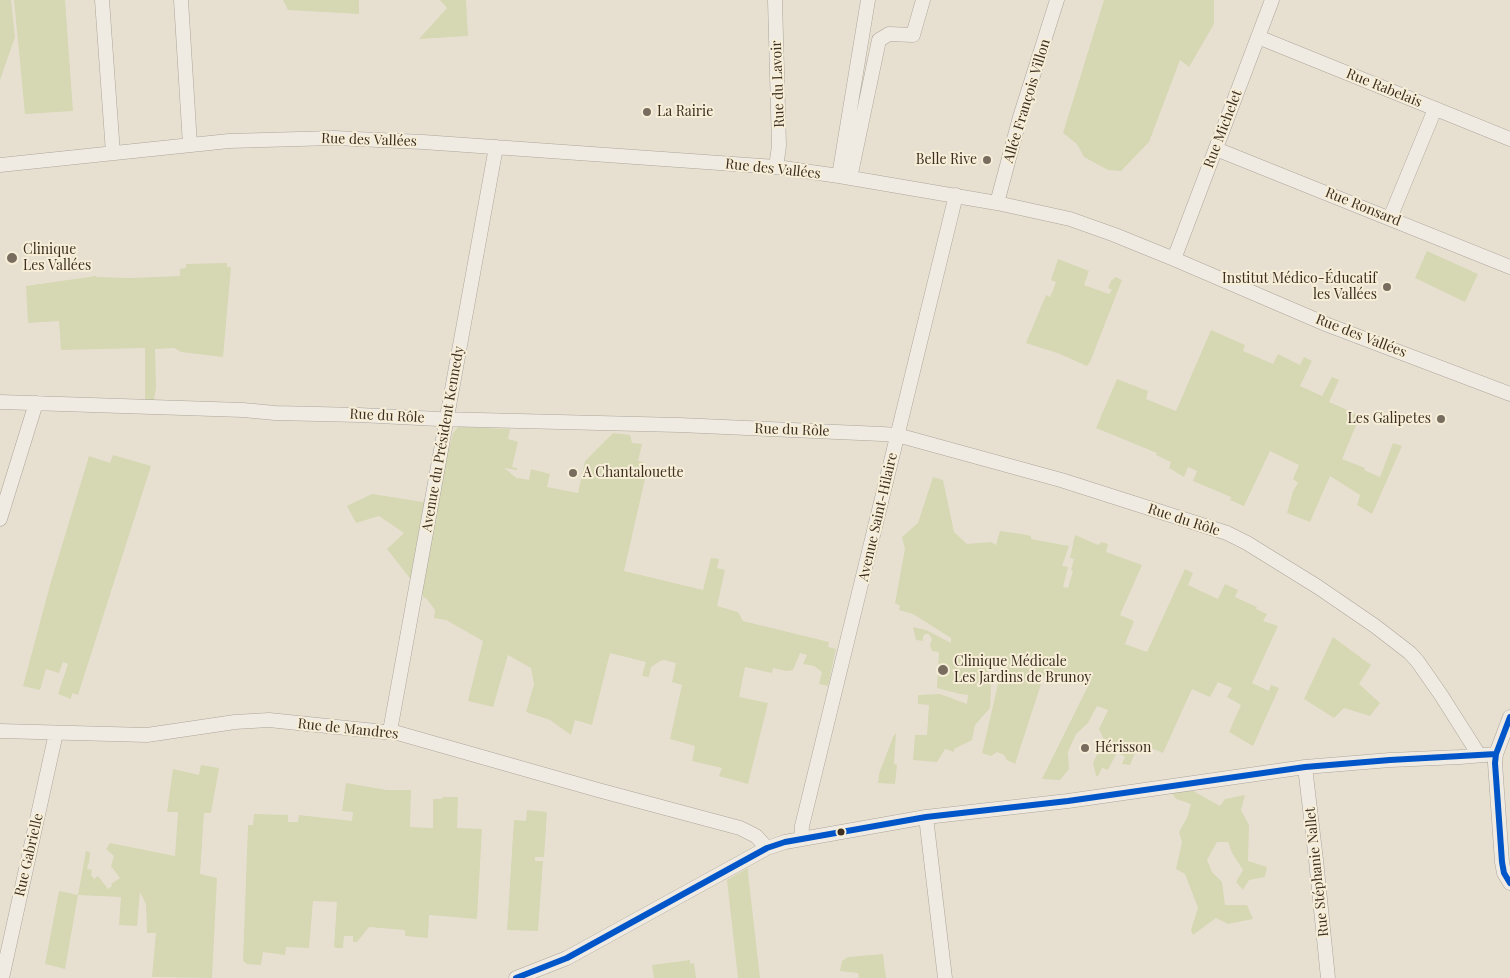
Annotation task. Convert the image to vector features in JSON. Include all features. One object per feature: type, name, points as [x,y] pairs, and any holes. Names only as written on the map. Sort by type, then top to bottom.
[{"type":"street","points":[[102,0],[113,153]]},
{"type":"street","points":[[181,0],[190,145]]},
{"type":"street","name":"Rue du Lavoir","points":[[775,0],[779,146],[776,167]]},
{"type":"street","points":[[845,177],[868,0]]},
{"type":"street","points":[[845,177],[879,40],[889,34],[913,35],[923,0]]},
{"type":"street","name":"Allée François Villon","points":[[997,203],[1020,117],[1057,0]]},
{"type":"street","name":"Rue Michelet","points":[[1174,259],[1272,0]]},
{"type":"street","name":"Rue Rabelais","points":[[1258,37],[1510,139]]},
{"type":"street","points":[[1390,218],[1435,109]]},
{"type":"street","name":"Rue des Vallées","points":[[0,165],[229,141],[334,138],[423,142],[776,167],[845,177],[956,195],[1070,219],[1174,259],[1328,324],[1510,394]]},
{"type":"street","name":"Avenue du Président Kennedy","points":[[390,732],[496,147]]},
{"type":"street","name":"Rue Ronsard","points":[[1216,149],[1510,267]]},
{"type":"street","name":"Avenue Saint-Hilaire","points":[[801,839],[802,826],[956,195]]},
{"type":"street","name":"Rue du Rôle","points":[[0,402],[447,419],[679,425],[898,436],[1061,480],[1227,533],[1247,543],[1318,586],[1375,626],[1414,657],[1442,695],[1479,755]]},
{"type":"street","points":[[0,519],[36,404]]},
{"type":"street","points":[[1510,717],[1496,754],[1502,862],[1504,873],[1510,883]]},
{"type":"street","name":"Rue de Mandres","points":[[0,731],[147,735],[235,722],[269,720],[390,732],[740,828],[756,836],[767,848]]},
{"type":"street","name":"Rue Gabrielle","points":[[2,978],[56,733]]},
{"type":"street","points":[[516,978],[574,955],[767,848],[801,839],[926,817],[1068,801],[1305,767],[1496,754]]},
{"type":"street","name":"Rue Stéphanie Nallet","points":[[1305,767],[1328,978]]},
{"type":"street","points":[[926,817],[945,978]]},
{"type":"green space","points":[[0,0],[11,0],[15,37],[0,80]]},
{"type":"green space","points":[[14,0],[65,0],[73,111],[25,114]]},
{"type":"green space","points":[[283,0],[359,0],[359,14],[288,10]]},
{"type":"green space","points":[[440,0],[466,0],[468,36],[419,39],[447,8]]},
{"type":"green space","points":[[1104,0],[1214,0],[1214,24],[1189,67],[1180,60],[1149,142],[1121,171],[1108,170],[1084,157],[1077,144],[1063,133]]},
{"type":"green space","points":[[1427,251],[1478,274],[1465,302],[1415,278]]},
{"type":"green space","points":[[1058,259],[1089,271],[1084,285],[1109,294],[1112,290],[1108,288],[1112,279],[1115,277],[1122,280],[1087,366],[1060,354],[1026,343],[1046,295],[1050,297],[1053,290],[1056,282],[1051,280]]},
{"type":"green space","points":[[227,263],[227,267],[231,267],[223,357],[181,352],[174,348],[155,349],[156,387],[154,400],[145,400],[145,348],[61,350],[59,321],[28,323],[26,286],[96,276],[130,278],[180,276],[180,269],[186,268],[186,264]]},
{"type":"green space","points":[[1211,330],[1245,345],[1243,351],[1273,364],[1278,354],[1300,365],[1304,357],[1312,361],[1300,386],[1322,396],[1332,377],[1339,380],[1329,402],[1360,416],[1342,459],[1365,468],[1364,470],[1380,477],[1393,443],[1402,446],[1372,514],[1357,505],[1360,495],[1330,476],[1310,522],[1287,513],[1293,491],[1298,483],[1293,479],[1299,465],[1270,451],[1244,506],[1230,500],[1231,497],[1193,481],[1197,471],[1188,467],[1184,477],[1169,468],[1171,462],[1156,455],[1157,453],[1096,428],[1117,379],[1148,391],[1146,399],[1176,411]]},
{"type":"green space","points":[[458,427],[510,429],[508,439],[518,442],[512,467],[517,468],[517,470],[504,468],[518,479],[529,480],[531,469],[550,474],[547,487],[578,493],[585,461],[613,433],[630,435],[632,443],[642,444],[638,461],[644,462],[643,468],[647,470],[624,571],[703,590],[711,558],[719,559],[717,568],[725,570],[717,606],[738,612],[743,621],[829,642],[828,647],[836,649],[828,686],[819,684],[822,672],[814,666],[803,664],[807,655],[800,653],[793,670],[786,671],[773,668],[772,673],[745,667],[739,697],[768,703],[748,784],[719,776],[722,768],[692,761],[695,746],[670,739],[682,685],[672,682],[676,663],[660,661],[651,667],[649,677],[642,676],[646,662],[610,653],[592,725],[575,720],[571,735],[550,720],[526,712],[534,684],[531,668],[508,655],[493,707],[468,701],[483,641],[446,620],[434,618],[435,610],[426,598],[423,598],[423,595],[387,549],[404,533],[379,516],[356,523],[347,506],[372,494],[423,502],[450,445],[453,433]]},
{"type":"green space","points":[[113,455],[151,466],[78,695],[72,693],[71,699],[58,694],[68,664],[63,662],[59,673],[46,669],[40,690],[23,686],[50,585],[89,456],[110,463]]},
{"type":"green space","points":[[933,477],[943,480],[954,532],[967,544],[991,542],[996,545],[1000,531],[1022,534],[1031,536],[1031,539],[1069,546],[1062,566],[1068,567],[1063,587],[1068,588],[1073,571],[1071,570],[1074,559],[1070,558],[1075,535],[1098,545],[1102,542],[1108,544],[1106,552],[1142,565],[1120,615],[1134,621],[1125,644],[1147,652],[1185,569],[1193,573],[1188,585],[1218,599],[1225,584],[1238,590],[1235,597],[1267,614],[1263,621],[1278,626],[1252,683],[1269,691],[1271,685],[1279,688],[1253,746],[1229,732],[1241,705],[1227,697],[1232,688],[1218,682],[1210,697],[1192,689],[1163,753],[1139,743],[1130,765],[1122,764],[1125,757],[1117,752],[1108,770],[1102,768],[1098,776],[1096,776],[1093,763],[1104,740],[1099,729],[1108,710],[1097,706],[1088,723],[1076,734],[1068,752],[1069,769],[1060,780],[1042,779],[1088,686],[1044,675],[1015,764],[997,752],[991,756],[982,753],[1003,663],[1006,663],[1007,660],[1002,658],[1000,662],[975,656],[974,659],[989,671],[991,687],[990,708],[975,725],[972,740],[954,749],[954,752],[945,749],[937,762],[913,760],[915,735],[927,735],[929,705],[918,704],[918,695],[940,694],[967,704],[968,695],[937,688],[939,652],[932,651],[930,645],[932,639],[929,634],[925,634],[923,641],[916,640],[913,627],[926,630],[951,643],[951,638],[913,614],[899,610],[900,606],[895,603],[905,549],[902,537],[918,523]]},
{"type":"green space","points":[[1333,637],[1371,665],[1359,684],[1380,703],[1370,716],[1344,708],[1334,718],[1304,699]]},
{"type":"green space","points":[[896,733],[894,764],[897,765],[895,784],[878,783],[879,774]]},
{"type":"green space","points":[[201,765],[219,768],[211,813],[204,813],[200,874],[217,878],[212,978],[152,977],[156,933],[147,933],[146,904],[140,892],[137,926],[119,925],[121,897],[78,895],[86,851],[90,852],[87,869],[92,870],[91,875],[94,879],[98,876],[108,889],[112,886],[111,884],[120,878],[111,866],[114,856],[106,849],[110,843],[175,856],[178,812],[167,812],[173,769],[199,775]]},
{"type":"green space","points":[[346,783],[387,790],[411,790],[410,827],[433,828],[433,799],[458,797],[457,828],[482,829],[477,919],[429,915],[428,938],[405,936],[405,930],[369,927],[357,942],[353,942],[353,936],[344,936],[343,948],[337,948],[334,947],[337,902],[313,901],[309,948],[286,947],[285,955],[263,952],[261,965],[247,964],[243,961],[248,825],[253,825],[254,814],[288,815],[288,822],[298,822],[299,815],[352,821],[353,812],[342,811]]},
{"type":"green space","points":[[1186,787],[1220,806],[1225,799],[1245,795],[1241,810],[1249,825],[1248,861],[1267,867],[1265,877],[1249,880],[1243,890],[1236,882],[1243,870],[1232,853],[1228,842],[1217,842],[1207,860],[1212,872],[1222,882],[1225,905],[1247,905],[1253,919],[1228,924],[1216,918],[1193,935],[1191,930],[1198,908],[1185,874],[1176,869],[1182,842],[1179,832],[1187,818],[1191,804],[1176,799],[1171,792]]},
{"type":"green space","points":[[527,810],[547,812],[544,857],[535,857],[535,861],[543,861],[538,931],[507,930],[514,820],[526,821]]},
{"type":"green space","points":[[748,868],[760,978],[738,978],[727,880]]},
{"type":"green space","points":[[59,891],[78,895],[65,969],[45,964]]},
{"type":"green space","points":[[883,954],[886,978],[859,978],[858,973],[840,971],[842,961],[848,957]]},
{"type":"green space","points":[[690,960],[690,964],[694,963],[696,978],[654,978],[652,965]]},
{"type":"transit line","points":[[1510,717],[1496,754],[1495,763],[1502,862],[1504,873],[1510,883]]},
{"type":"transit line","points":[[516,978],[567,958],[767,848],[785,842],[926,817],[1068,801],[1305,767],[1496,754]]},
{"type":"place","name":"La Rairie","points":[[647,112]]},
{"type":"place","name":"Belle Rive","points":[[987,160]]},
{"type":"place","name":"Clinique Les Vallées","points":[[12,258]]},
{"type":"place","name":"Institut Médico-Éducatif les Vallées","points":[[1387,287]]},
{"type":"place","name":"Les Galipetes","points":[[1441,419]]},
{"type":"place","name":"A Chantalouette","points":[[573,473]]},
{"type":"place","name":"Clinique Médicale Les Jardins de Brunoy","points":[[943,670]]},
{"type":"place","name":"Hérisson","points":[[1085,748]]}]
